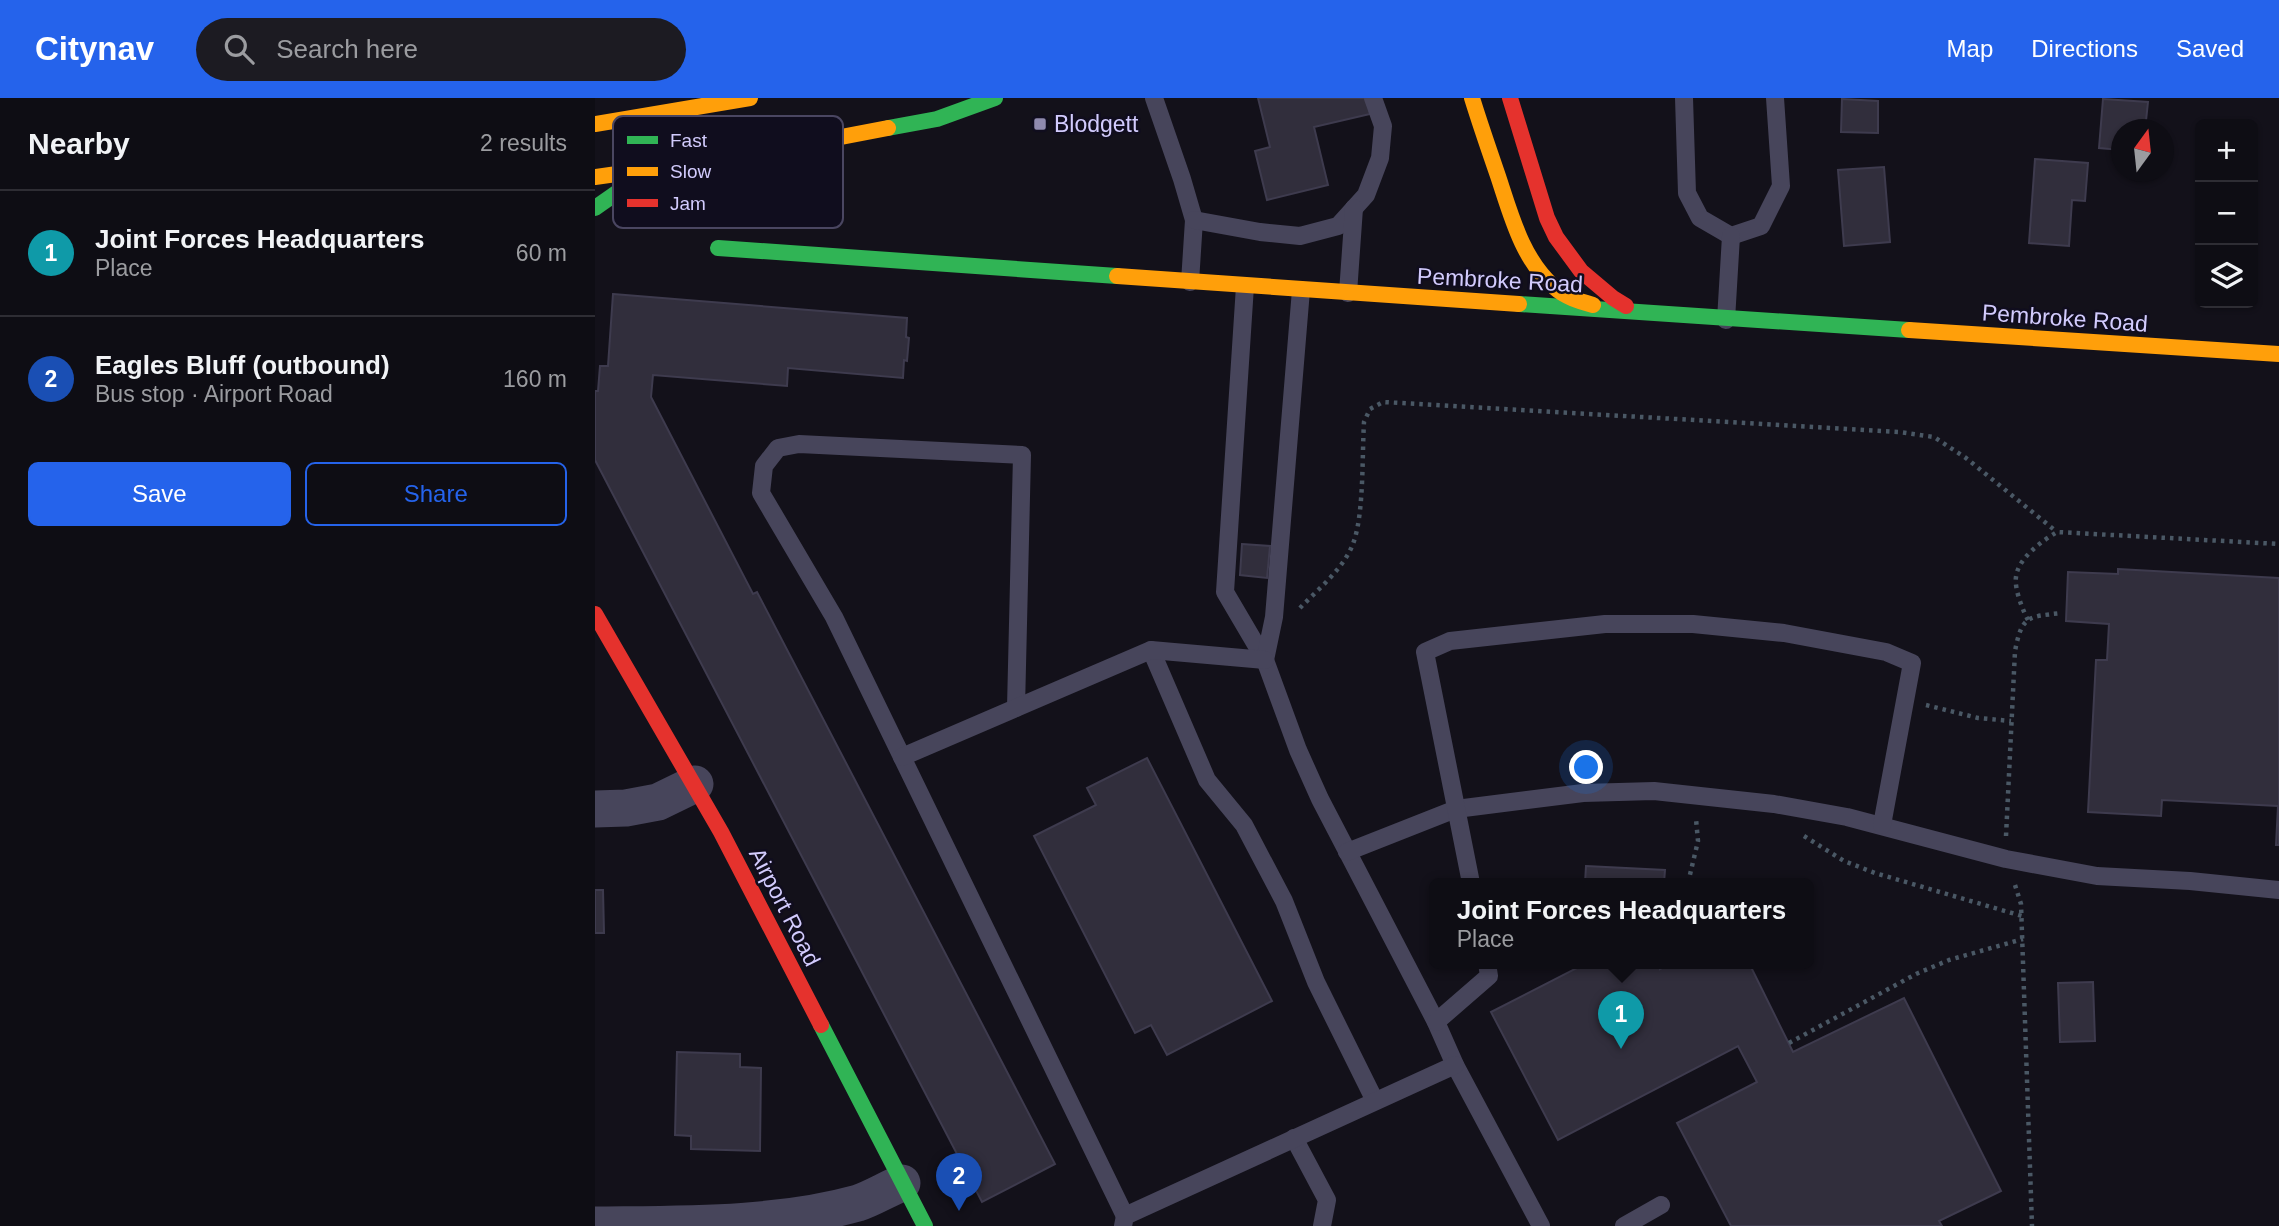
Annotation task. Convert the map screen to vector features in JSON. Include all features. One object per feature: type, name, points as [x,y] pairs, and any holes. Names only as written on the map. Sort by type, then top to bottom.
[{"type":"street","points":[[643,116],[750,98]]},
{"type":"street","points":[[843,137],[937,119],[995,98]]},
{"type":"street","points":[[1472,98],[1511,217],[1532,260],[1555,287],[1570,297],[1587,304],[1633,311]]},
{"type":"street","points":[[1510,98],[1542,204],[1556,237],[1567,255],[1595,284],[1633,311]]},
{"type":"street","points":[[595,124],[613,121]]},
{"type":"street","points":[[595,177],[613,175]]},
{"type":"street","points":[[595,208],[613,196]]},
{"type":"street","name":"Pembroke Road","points":[[718,248],[1633,311],[1725,320],[2279,354]]},
{"type":"street","name":"Airport Road","points":[[595,614],[695,784],[925,1226]]},
{"type":"street","points":[[595,809],[626,808],[657,802],[695,784]]},
{"type":"street","points":[[595,1225],[738,1223],[788,1218],[858,1202],[902,1183]]},
{"type":"lane","points":[[1154,98],[1194,220],[1190,282]]},
{"type":"lane","points":[[1194,220],[1300,236],[1338,226],[1366,195],[1380,158],[1383,126],[1373,98]]},
{"type":"lane","points":[[1684,98],[1687,193],[1700,218],[1731,236],[1761,226],[1781,186],[1776,98]]},
{"type":"lane","points":[[1511,217],[1542,204]]},
{"type":"lane","points":[[1348,293],[1354,208]]},
{"type":"lane","points":[[1725,320],[1731,236]]},
{"type":"lane","points":[[1245,286],[1225,592],[1265,660],[1298,750],[1347,852],[1436,1022],[1454,1065],[1541,1226]]},
{"type":"lane","points":[[1265,660],[1273,617],[1301,290]]},
{"type":"lane","points":[[1016,708],[1022,454],[799,444],[778,448],[764,466],[761,493],[834,617],[1124,1221],[1294,1138],[1454,1065]]},
{"type":"lane","points":[[1470,878],[1425,652],[1450,641],[1605,624],[1693,624],[1784,633],[1886,652],[1912,663],[1882,825]]},
{"type":"lane","points":[[902,757],[1150,650],[1265,660]]},
{"type":"lane","points":[[1150,650],[1207,780],[1244,825],[1284,901],[1316,982],[1375,1101]]},
{"type":"lane","points":[[1347,852],[1456,809],[1583,793],[1654,791],[1774,804],[1882,825],[2006,859],[2097,876],[2190,881],[2279,890]]},
{"type":"lane","points":[[1436,1022],[1489,976],[1488,969]]},
{"type":"lane","points":[[1294,1138],[1327,1200],[1322,1226]]},
{"type":"lane","points":[[1625,1226],[1661,1205]]},
{"type":"path","points":[[1273,617],[1294,613],[1333,575],[1353,543],[1359,523],[1364,422],[1370,409],[1383,402],[1900,432],[1934,437],[1966,458],[2057,532]]},
{"type":"path","points":[[2028,620],[2022,610],[2015,578],[2028,555],[2046,538],[2057,532],[2279,544]]},
{"type":"path","points":[[2032,1226],[2022,916],[2021,904],[2006,859],[2011,721],[2015,651],[2019,631],[2028,620],[2037,615],[2061,613]]},
{"type":"path","points":[[1955,712],[1978,718],[2011,721]]},
{"type":"path","points":[[1689,878],[1698,841],[1695,814]]},
{"type":"path","points":[[1798,832],[1844,861],[1875,873],[2022,916]]},
{"type":"path","points":[[1789,1043],[1916,974],[1949,960],[2023,939]]},
{"type":"building","points":[[1258,98],[1367,98],[1370,114],[1314,127],[1328,185],[1267,200],[1255,151],[1270,147]]},
{"type":"building","points":[[1842,99],[1878,101],[1878,133],[1841,132]]},
{"type":"building","points":[[2103,99],[2148,102],[2146,119],[2111,119],[2111,149],[2099,148]]},
{"type":"building","points":[[2035,159],[2088,163],[2085,201],[2072,200],[2069,246],[2029,243]]},
{"type":"building","points":[[1884,167],[1890,242],[1844,246],[1838,170]]},
{"type":"building","points":[[613,294],[907,318],[906,337],[909,338],[903,378],[788,368],[787,386],[653,375],[651,397],[753,594],[757,592],[1055,1164],[982,1202],[595,460],[595,391],[598,391],[600,366],[608,366]]},
{"type":"building","points":[[1242,544],[1270,546],[1267,578],[1240,575]]},
{"type":"building","points":[[2118,569],[2279,578],[2279,845],[2276,845],[2278,806],[2162,800],[2161,816],[2088,812],[2096,660],[2107,660],[2109,624],[2066,621],[2068,572],[2118,574]]},
{"type":"building","points":[[1147,758],[1272,1001],[1167,1055],[1151,1025],[1135,1033],[1034,836],[1096,805],[1087,788]]},
{"type":"building","points":[[1586,866],[1665,870],[1664,878],[1585,878]]},
{"type":"building","points":[[595,890],[603,890],[604,933],[595,933]]},
{"type":"building","points":[[1575,969],[1752,969],[1793,1052],[1904,998],[2001,1191],[1939,1221],[1942,1226],[1731,1226],[1677,1123],[1757,1082],[1738,1046],[1558,1140],[1491,1012]]},
{"type":"building","points":[[2093,982],[2095,1041],[2060,1042],[2058,983]]},
{"type":"building","points":[[677,1052],[740,1054],[740,1067],[761,1068],[760,1151],[691,1149],[691,1136],[675,1135]]},
{"type":"traffic: fast","points":[[888,128],[937,119],[995,98]]},
{"type":"traffic: fast","points":[[595,208],[613,195]]},
{"type":"traffic: fast","points":[[718,248],[1117,276]]},
{"type":"traffic: fast","points":[[1519,304],[1909,330]]},
{"type":"traffic: fast","points":[[821,1025],[925,1226]]},
{"type":"traffic: slow","points":[[643,116],[750,98]]},
{"type":"traffic: slow","points":[[1472,98],[1513,221],[1526,250],[1543,276],[1554,287],[1567,296],[1593,305]]},
{"type":"traffic: slow","points":[[595,124],[613,121]]},
{"type":"traffic: slow","points":[[843,137],[888,128]]},
{"type":"traffic: slow","points":[[595,177],[613,174]]},
{"type":"traffic: slow","points":[[1117,276],[1519,304]]},
{"type":"traffic: slow","points":[[1909,330],[2279,354]]},
{"type":"traffic: jam","points":[[1510,98],[1547,218],[1556,237],[1581,271],[1626,306]]},
{"type":"traffic: jam","points":[[595,614],[721,832],[821,1025]]},
{"type":"place","name":"Blodgett","points":[[1040,124]]},
{"type":"place","name":"Joint Forces Headquarters","points":[[1621,1049]]},
{"type":"place","name":"Eagles Bluff (outbound)","points":[[959,1211]]}]
